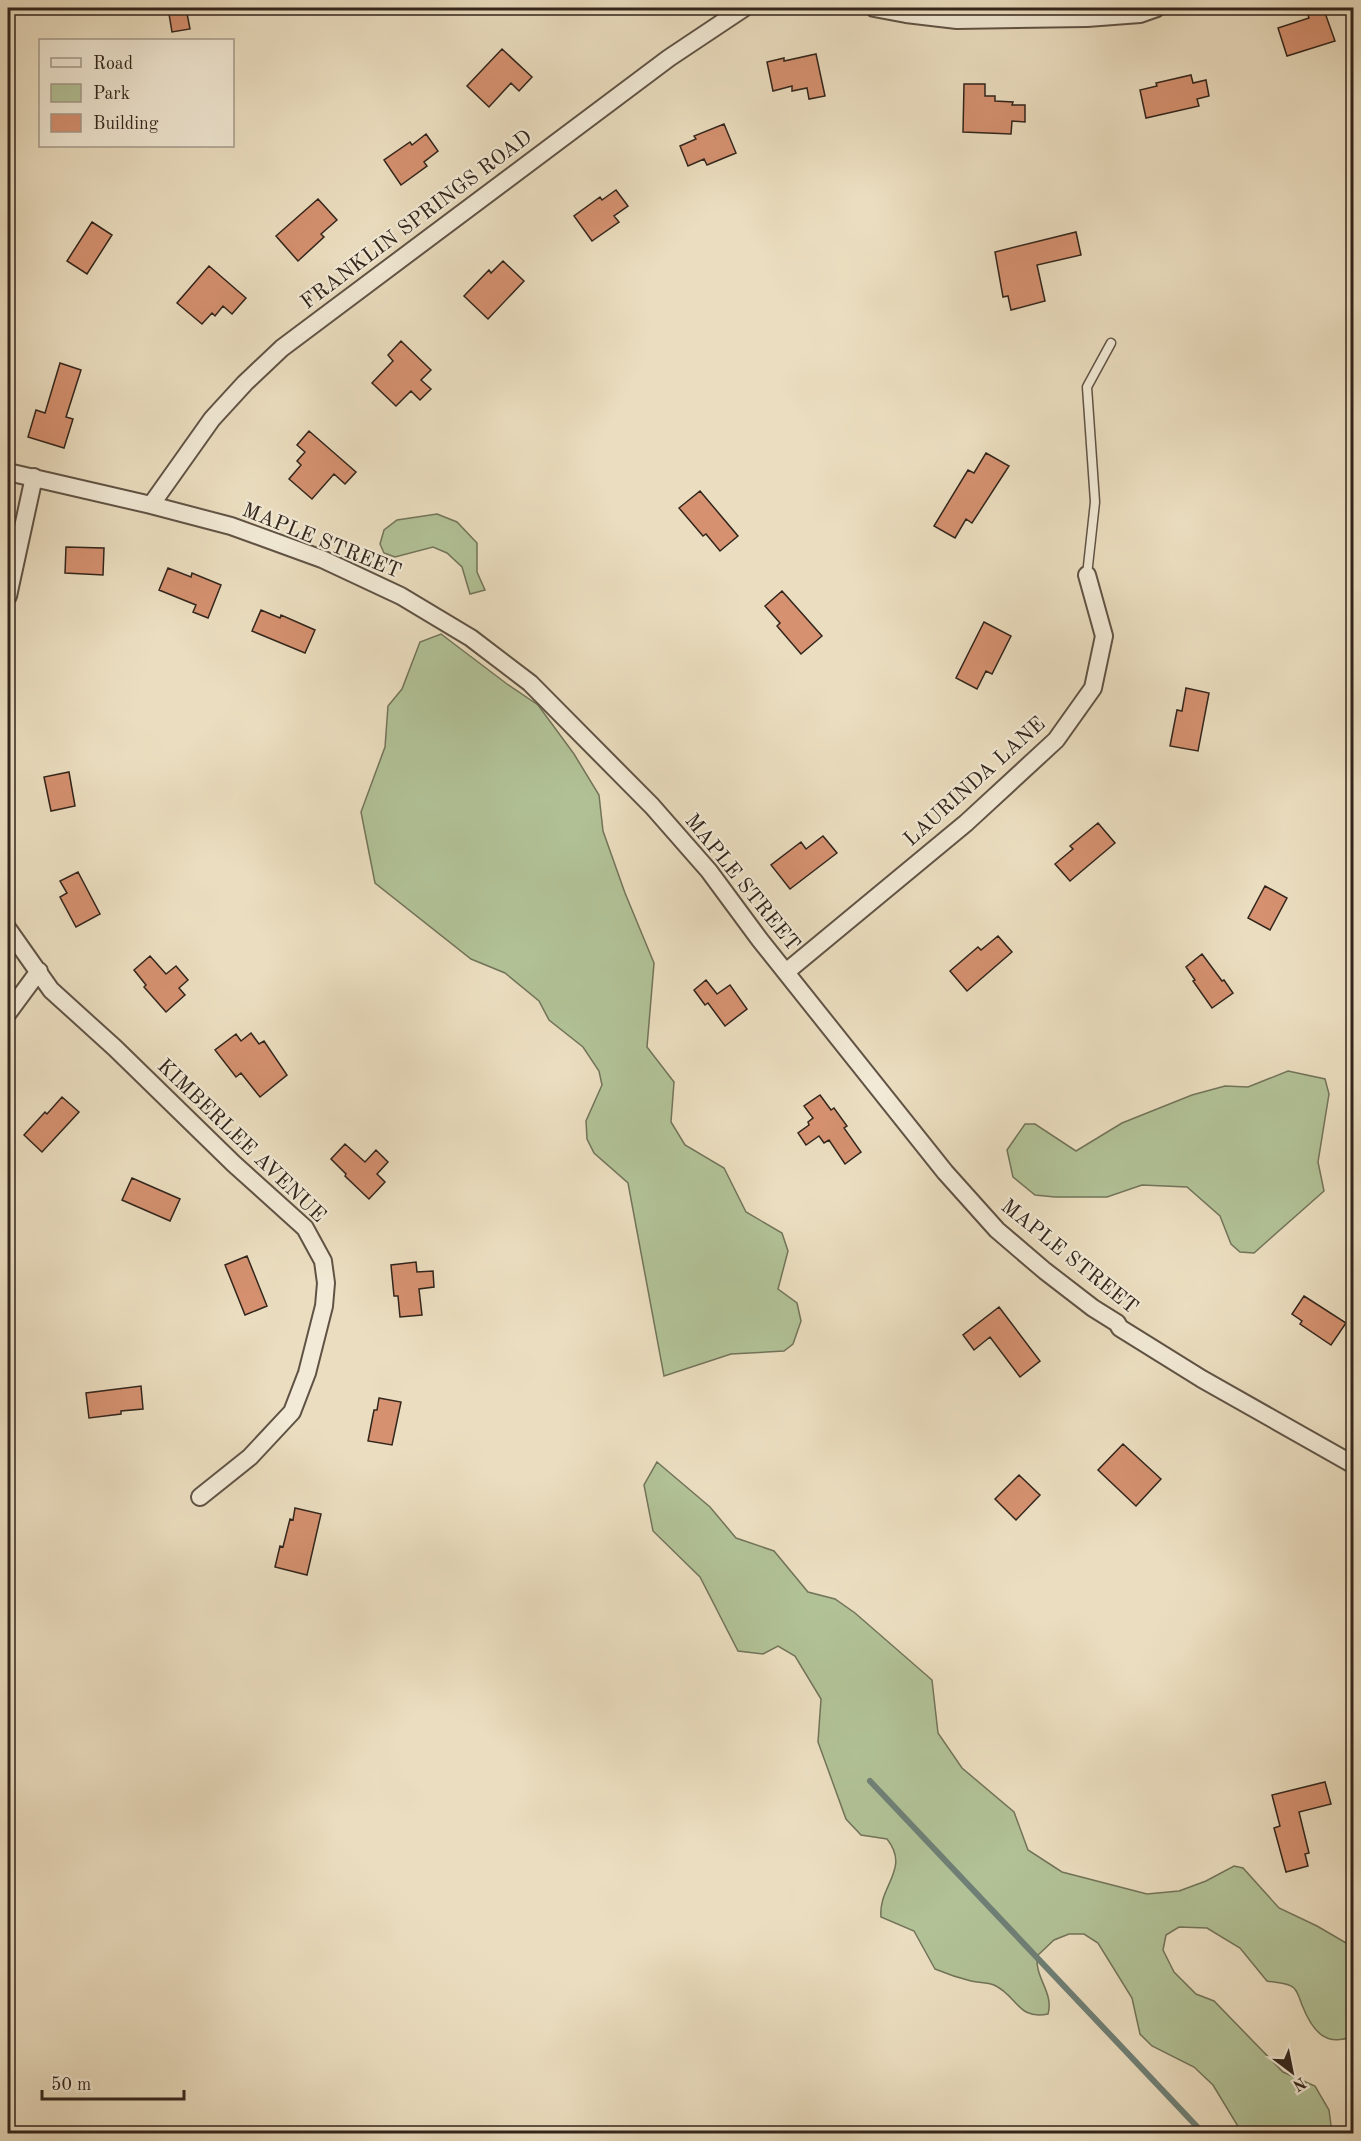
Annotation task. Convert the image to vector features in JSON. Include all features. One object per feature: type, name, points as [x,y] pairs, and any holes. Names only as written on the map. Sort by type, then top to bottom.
[{"type":"street","name":"FRANKLIN SPRINGS ROAD","points":[[152,505],[212,418],[282,348],[669,58],[744,8]]},
{"type":"street","points":[[874,8],[957,20],[1097,17],[1140,14],[1157,8]]},
{"type":"street","name":"MAPLE STREET","points":[[8,472],[152,505],[231,526],[322,559],[401,596],[471,638],[530,683],[651,806],[709,871],[945,1172],[997,1230],[1045,1271],[1117,1323],[1120,1328],[1353,1465]]},
{"type":"street","points":[[8,596],[34,477]]},
{"type":"street","name":"LAURINDA LANE","points":[[786,972],[966,823],[1056,740],[1093,688],[1104,636],[1087,574]]},
{"type":"street","name":"KIMBERLEE AVENUE","points":[[8,929],[51,990],[115,1048],[234,1164],[305,1228],[323,1261],[326,1282],[324,1306],[307,1373],[292,1412],[250,1457],[200,1497]]},
{"type":"street","points":[[8,1014],[39,971]]},
{"type":"lane","points":[[1087,574],[1095,502],[1087,387],[1111,343]]},
{"type":"green space","points":[[437,514],[457,522],[477,543],[477,572],[485,590],[470,594],[462,567],[447,553],[433,547],[395,557],[384,553],[380,544],[384,530],[397,520]]},
{"type":"green space","points":[[441,634],[538,705],[574,754],[599,795],[603,831],[625,893],[654,963],[647,1047],[674,1082],[671,1122],[685,1145],[724,1168],[746,1212],[782,1233],[788,1251],[778,1289],[797,1303],[801,1321],[793,1344],[784,1351],[731,1354],[664,1376],[628,1183],[594,1153],[587,1139],[586,1121],[602,1085],[599,1071],[583,1047],[549,1020],[539,1001],[505,973],[471,959],[375,883],[361,812],[385,747],[388,706],[402,689],[420,642]]},
{"type":"green space","points":[[1288,1071],[1325,1079],[1329,1094],[1318,1162],[1324,1191],[1254,1253],[1240,1252],[1231,1244],[1220,1216],[1187,1187],[1142,1185],[1107,1197],[1055,1197],[1035,1195],[1013,1177],[1007,1150],[1025,1124],[1035,1124],[1076,1151],[1122,1123],[1192,1095],[1225,1086],[1248,1087]]},
{"type":"green space","points":[[657,1462],[710,1507],[736,1538],[774,1551],[808,1592],[835,1599],[855,1613],[932,1680],[938,1733],[962,1768],[1014,1812],[1028,1850],[1062,1872],[1147,1894],[1179,1891],[1206,1881],[1234,1866],[1243,1868],[1279,1908],[1353,1947],[1353,2036],[1335,2040],[1327,2038],[1315,2029],[1294,1988],[1267,1981],[1240,1948],[1207,1928],[1179,1927],[1166,1935],[1163,1950],[1174,1972],[1196,1994],[1214,2001],[1283,2072],[1315,2086],[1329,2110],[1332,2133],[1242,2133],[1213,2085],[1194,2067],[1152,2046],[1140,2034],[1132,1998],[1098,1943],[1084,1934],[1069,1934],[1054,1940],[1037,1956],[1039,1972],[1049,1999],[1048,2014],[1038,2015],[1024,2010],[994,1985],[966,1980],[935,1969],[914,1931],[881,1917],[881,1906],[895,1869],[894,1850],[887,1839],[861,1835],[846,1819],[818,1742],[821,1699],[795,1656],[778,1646],[763,1654],[738,1651],[700,1577],[653,1531],[644,1485]]},
{"type":"building","points":[[168,8],[186,8],[190,29],[172,32]]},
{"type":"building","points":[[1324,10],[1335,41],[1287,56],[1278,28],[1309,18],[1308,15]]},
{"type":"building","points":[[502,49],[532,77],[519,91],[511,83],[489,107],[467,86]]},
{"type":"building","points":[[816,54],[825,96],[809,99],[807,88],[792,91],[792,86],[773,91],[767,62]]},
{"type":"building","points":[[1191,75],[1193,83],[1206,80],[1209,96],[1197,99],[1199,106],[1146,118],[1140,90],[1157,86],[1156,83]]},
{"type":"building","points":[[964,84],[985,84],[985,96],[995,96],[995,101],[1013,102],[1012,105],[1025,105],[1025,122],[1012,121],[1011,134],[963,132]]},
{"type":"building","points":[[724,124],[736,153],[707,165],[704,159],[688,166],[680,146],[696,139],[694,136]]},
{"type":"building","points":[[426,134],[438,151],[424,162],[427,166],[401,185],[384,160],[410,142],[412,145]]},
{"type":"building","points":[[616,190],[628,206],[614,216],[619,222],[592,241],[574,216],[600,197],[602,200]]},
{"type":"building","points":[[318,199],[337,220],[321,234],[324,237],[298,261],[276,236]]},
{"type":"building","points":[[92,222],[112,235],[87,274],[67,261]]},
{"type":"building","points":[[1076,232],[1081,255],[1037,265],[1045,301],[1011,310],[1008,296],[1003,297],[995,252]]},
{"type":"building","points":[[503,261],[524,281],[488,319],[464,296],[489,270],[491,273]]},
{"type":"building","points":[[209,266],[246,298],[232,314],[223,306],[215,316],[212,313],[202,324],[177,303]]},
{"type":"building","points":[[401,341],[431,370],[421,380],[431,389],[420,400],[411,391],[396,406],[372,383],[393,361],[388,355]]},
{"type":"building","points":[[60,363],[81,370],[66,417],[73,419],[64,448],[28,437],[36,410],[45,413]]},
{"type":"building","points":[[309,431],[356,472],[345,484],[334,474],[312,499],[289,479],[301,465],[297,461],[305,452],[297,445]]},
{"type":"building","points":[[986,453],[1009,466],[972,523],[966,519],[955,538],[934,526],[968,470],[974,473]]},
{"type":"building","points":[[700,491],[738,536],[720,551],[706,534],[703,536],[679,508]]},
{"type":"building","points":[[66,547],[104,548],[103,575],[65,573]]},
{"type":"building","points":[[168,568],[191,577],[192,573],[221,585],[208,618],[193,612],[196,605],[159,590]]},
{"type":"building","points":[[782,591],[822,636],[801,654],[777,626],[780,623],[765,606]]},
{"type":"building","points":[[261,610],[280,618],[281,615],[315,630],[305,653],[252,631]]},
{"type":"building","points":[[984,622],[1011,636],[992,674],[986,671],[977,689],[956,678]]},
{"type":"building","points":[[1186,688],[1209,693],[1198,751],[1170,746],[1177,710],[1182,711]]},
{"type":"building","points":[[69,772],[75,806],[51,811],[44,777]]},
{"type":"building","points":[[1098,823],[1115,843],[1070,881],[1055,864],[1073,849],[1070,846]]},
{"type":"building","points":[[823,836],[837,853],[790,889],[771,865],[801,842],[806,849]]},
{"type":"building","points":[[78,872],[100,914],[76,927],[60,897],[67,893],[60,881]]},
{"type":"building","points":[[1265,886],[1287,898],[1270,930],[1248,918]]},
{"type":"building","points":[[998,936],[1012,952],[967,991],[950,971],[978,947],[981,950]]},
{"type":"building","points":[[1202,954],[1233,993],[1212,1008],[1186,967]]},
{"type":"building","points":[[150,956],[166,974],[176,966],[188,980],[179,988],[185,995],[166,1012],[144,987],[146,985],[134,970]]},
{"type":"building","points":[[706,980],[717,994],[730,985],[747,1009],[725,1026],[708,1003],[705,1005],[694,990]]},
{"type":"building","points":[[251,1033],[259,1044],[264,1041],[287,1075],[260,1097],[241,1073],[236,1077],[215,1050],[236,1034],[241,1041]]},
{"type":"building","points":[[820,1095],[831,1110],[834,1108],[847,1126],[844,1128],[861,1152],[845,1164],[829,1140],[824,1143],[819,1136],[806,1145],[798,1133],[809,1125],[808,1122],[813,1118],[804,1106]]},
{"type":"building","points":[[62,1097],[79,1112],[42,1152],[24,1135]]},
{"type":"building","points":[[345,1144],[365,1162],[376,1150],[388,1162],[377,1174],[385,1182],[369,1199],[331,1159]]},
{"type":"building","points":[[132,1178],[180,1199],[170,1221],[122,1200]]},
{"type":"building","points":[[247,1256],[267,1306],[245,1315],[225,1265]]},
{"type":"building","points":[[416,1262],[417,1272],[433,1271],[434,1287],[419,1289],[422,1315],[400,1317],[398,1296],[394,1296],[391,1265]]},
{"type":"building","points":[[1304,1296],[1346,1323],[1331,1345],[1300,1324],[1302,1321],[1292,1314]]},
{"type":"building","points":[[999,1307],[1040,1361],[1020,1377],[990,1337],[974,1350],[963,1335]]},
{"type":"building","points":[[141,1386],[143,1409],[89,1418],[86,1393]]},
{"type":"building","points":[[379,1398],[401,1402],[392,1445],[368,1441],[374,1410],[377,1410]]},
{"type":"building","points":[[1123,1444],[1161,1479],[1136,1506],[1098,1470]]},
{"type":"building","points":[[1019,1475],[1040,1495],[1016,1520],[995,1499]]},
{"type":"building","points":[[295,1508],[321,1514],[307,1575],[275,1567],[280,1546],[283,1547]]},
{"type":"building","points":[[1325,1782],[1331,1804],[1299,1812],[1309,1853],[1305,1854],[1308,1866],[1286,1872],[1274,1828],[1280,1826],[1272,1795]]},
{"type":"waterway","points":[[870,1781],[1204,2134]]}]
